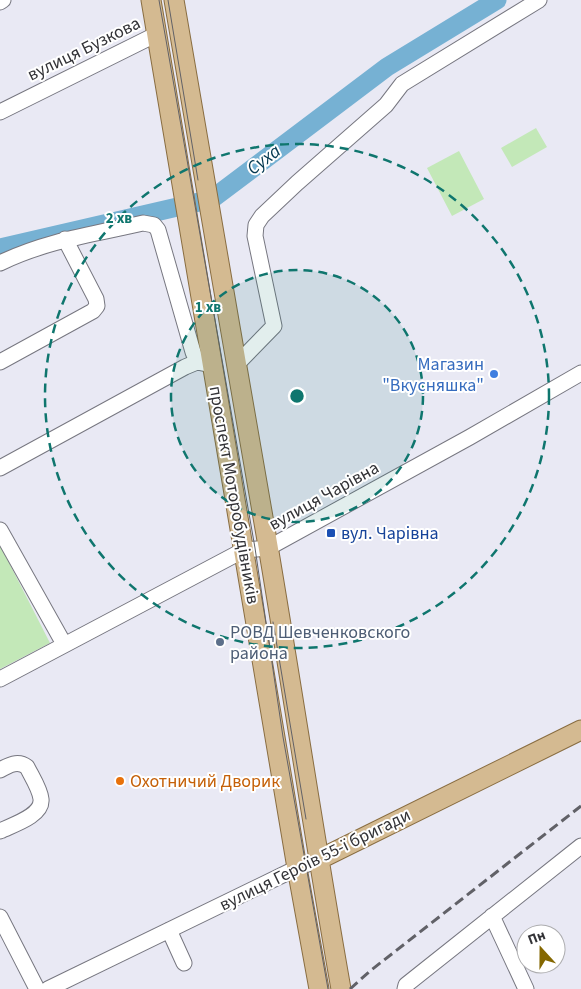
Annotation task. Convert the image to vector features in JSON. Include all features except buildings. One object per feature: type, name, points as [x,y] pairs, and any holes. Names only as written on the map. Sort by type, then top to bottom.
[{"type":"main road","name":"проспект Моторобудівників","points":[[151,0],[192,243],[205,364],[244,550],[319,989]]},
{"type":"main road","name":"проспект Моторобудівників","points":[[174,0],[341,989]]},
{"type":"main road","name":"вулиця Героїв 55-ї бригади","points":[[318,860],[581,730]]},
{"type":"street","points":[[236,364],[274,326],[255,236],[256,225],[262,216],[386,105],[402,84],[539,0]]},
{"type":"street","name":"вулиця Бузкова","points":[[0,112],[157,34]]},
{"type":"street","points":[[0,263],[21,253],[65,239],[143,223],[154,225],[158,230],[193,352],[205,364],[176,372],[0,468]]},
{"type":"street","points":[[0,362],[93,312],[97,306],[96,299],[65,239]]},
{"type":"street","name":"вулиця Чарівна","points":[[0,679],[244,550],[268,548],[581,373]]},
{"type":"street","points":[[0,530],[64,644]]},
{"type":"street","points":[[0,770],[18,763],[23,764],[27,767],[41,799],[41,805],[32,816],[0,831]]},
{"type":"street","points":[[405,989],[406,985],[581,846]]},
{"type":"street","name":"вулиця Героїв 55-ї бригади","points":[[48,989],[297,868],[318,860]]},
{"type":"street","points":[[492,916],[526,989]]},
{"type":"street","points":[[0,917],[37,989]]},
{"type":"street","points":[[169,930],[184,963]]},
{"type":"green space","points":[[536,128],[547,147],[512,167],[501,148]]},
{"type":"green space","points":[[459,151],[484,199],[452,216],[427,168]]},
{"type":"green space","points":[[0,545],[50,643],[0,669]]},
{"type":"waterway","name":"Суха","points":[[0,248],[212,199],[387,67],[497,0]]},
{"type":"tram line","points":[[159,0],[255,548],[283,737],[328,989]]},
{"type":"tram line","points":[[168,0],[198,180]]},
{"type":"tram line","points":[[273,622],[306,819]]},
{"type":"railway","points":[[350,989],[370,971],[581,806]]},
{"type":"place","name":"Магазин \"Вкусняшка\"","points":[[494,374]]},
{"type":"place","name":"вул. Чарівна","points":[[331,533]]},
{"type":"place","name":"РОВД Шевченковского района","points":[[220,642]]},
{"type":"place","name":"Охотничий Дворик","points":[[120,781]]}]
